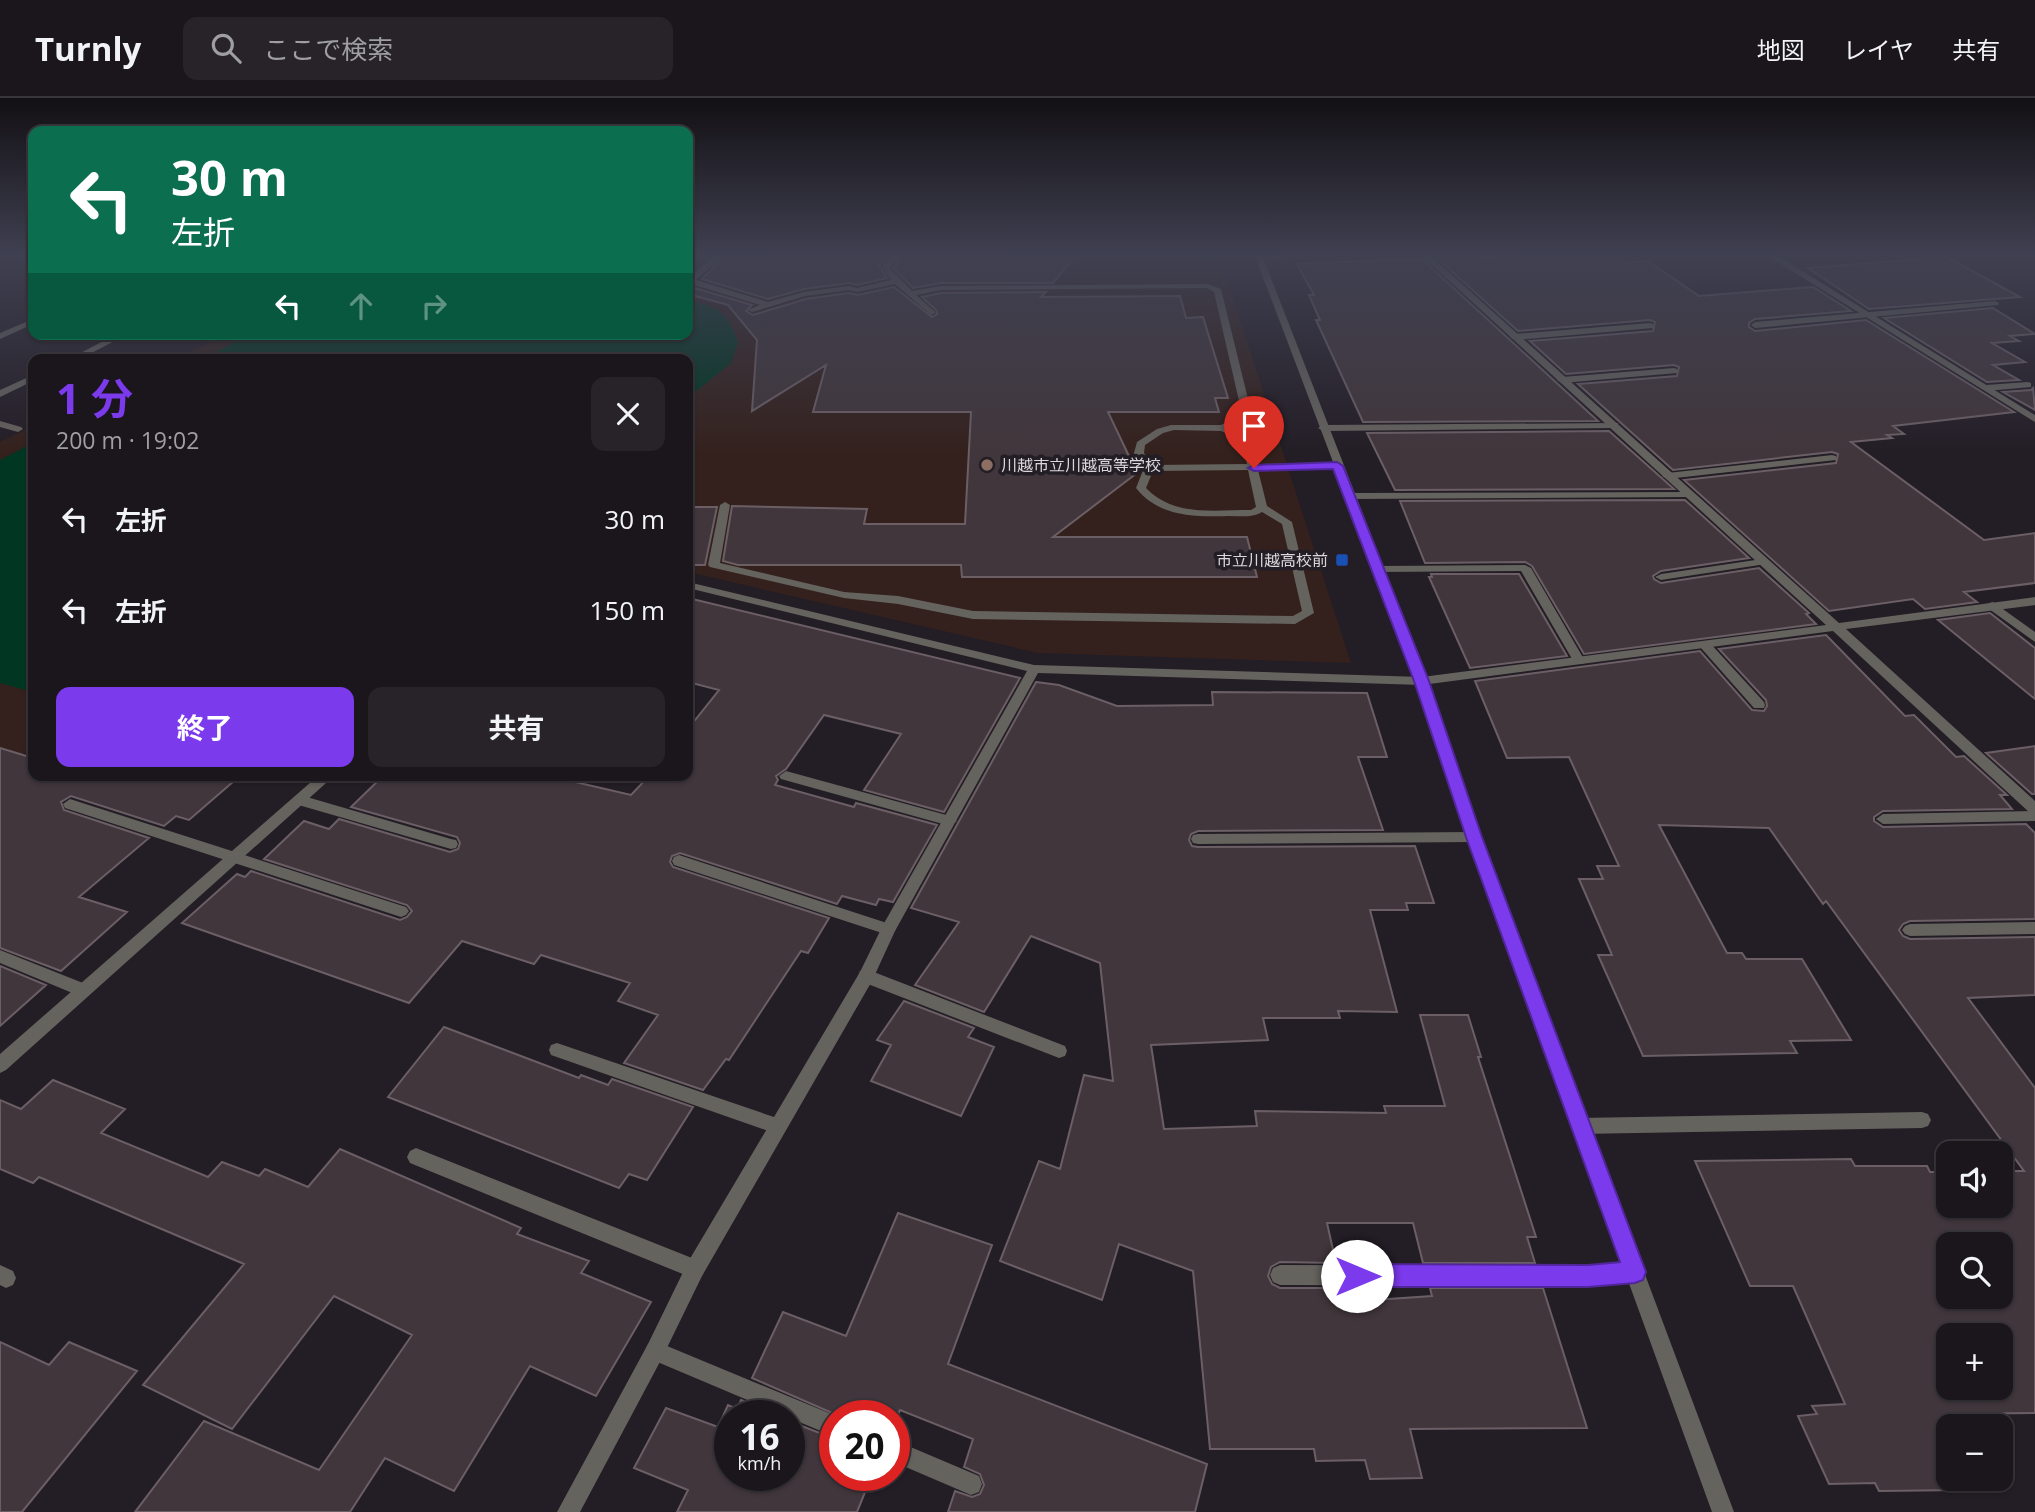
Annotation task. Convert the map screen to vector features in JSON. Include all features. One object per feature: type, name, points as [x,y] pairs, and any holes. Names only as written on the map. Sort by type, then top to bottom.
[{"type":"street","points":[[1223,428],[1247,415],[1225,322]]},
{"type":"street","points":[[1281,322],[1422,681],[1474,837],[1723,1512]]},
{"type":"street","points":[[1498,322],[1615,425],[1762,562],[1837,625],[2035,809]]},
{"type":"street","points":[[1755,325],[1793,322]]},
{"type":"street","points":[[1878,322],[2035,419]]},
{"type":"street","points":[[0,336],[28,323]]},
{"type":"street","points":[[1514,337],[1650,326]]},
{"type":"street","points":[[83,354],[112,340]]},
{"type":"street","points":[[1562,380],[1674,371]]},
{"type":"street","points":[[0,394],[28,380]]},
{"type":"street","points":[[1986,388],[2028,385]]},
{"type":"street","points":[[0,424],[18,429]]},
{"type":"street","points":[[1323,428],[1615,425]]},
{"type":"street","points":[[725,505],[714,565],[844,595],[898,600],[973,615],[1295,620],[1308,613],[1287,522],[1262,508],[1245,438],[1223,428],[1174,428],[1160,431],[1140,444],[1139,453],[1149,468]]},
{"type":"street","points":[[1667,476],[1832,458]]},
{"type":"street","points":[[1149,468],[1337,466]]},
{"type":"street","points":[[1149,468],[1141,488],[1147,496],[1181,512],[1253,513],[1262,508]]},
{"type":"street","points":[[1350,496],[1688,495]]},
{"type":"street","points":[[1661,577],[1762,562]]},
{"type":"street","points":[[1378,569],[1525,568],[1579,661]]},
{"type":"street","points":[[693,586],[1034,669],[1422,681],[2035,601]]},
{"type":"street","points":[[1993,607],[2035,638]]},
{"type":"street","points":[[1705,645],[1759,705]]},
{"type":"street","points":[[568,1512],[655,1351],[695,1269],[866,975],[888,929],[1034,669]]},
{"type":"street","points":[[786,776],[950,821]]},
{"type":"street","points":[[0,1065],[321,781]]},
{"type":"street","points":[[300,800],[451,844]]},
{"type":"street","points":[[70,804],[401,911]]},
{"type":"street","points":[[1883,820],[2035,816]]},
{"type":"street","points":[[1198,839],[1474,837]]},
{"type":"street","points":[[679,860],[888,929]]},
{"type":"street","points":[[1910,930],[2035,928]]},
{"type":"street","points":[[0,956],[82,990]]},
{"type":"street","points":[[866,975],[1059,1051]]},
{"type":"street","points":[[557,1050],[777,1126]]},
{"type":"street","points":[[1579,1126],[1922,1120]]},
{"type":"street","points":[[416,1157],[695,1269]]},
{"type":"street","points":[[1280,1275],[1588,1276],[1635,1272]]},
{"type":"street","points":[[655,1351],[819,1419]]},
{"type":"street","points":[[910,1458],[971,1484]]},
{"type":"shaded area","name":"川越市立川越高等学校","points":[[693,322],[1241,322],[1351,663],[1038,653],[693,573],[693,354],[186,354],[215,340],[693,340]]},
{"type":"shaded area","points":[[28,428],[28,751],[0,771],[0,442]]},
{"type":"green space","points":[[693,322],[729,322],[738,342],[731,363],[693,394],[693,354],[212,354],[239,340],[693,340]]},
{"type":"green space","points":[[28,446],[28,691],[0,683],[0,460]]},
{"type":"building","points":[[742,322],[1205,322],[1228,398],[1215,398],[1219,412],[1108,412],[1137,473],[1053,537],[1247,537],[1257,577],[962,577],[961,565],[738,565],[723,561],[732,506],[867,509],[864,524],[965,524],[971,412],[813,412],[826,365],[752,411],[757,340]]},
{"type":"building","points":[[1317,322],[1490,322],[1598,421],[1363,422]]},
{"type":"building","points":[[1508,322],[1626,322],[1518,331]]},
{"type":"building","points":[[1655,322],[1751,322],[1749,327],[1755,331],[1869,322],[2014,412],[1893,426],[1904,434],[1887,435],[1892,438],[1851,442],[1984,540],[2035,533],[2035,583],[1964,592],[1977,602],[1925,609],[1913,599],[1829,611],[1684,480],[1836,463],[1838,454],[1832,452],[1673,470],[1578,384],[1677,376],[1679,367],[1674,365],[1566,374],[1530,341],[1653,331]]},
{"type":"building","points":[[1890,322],[2016,322],[2035,334],[2010,336],[2019,341],[1992,343],[2025,362],[1993,365],[2019,380],[1987,382]]},
{"type":"building","points":[[2033,388],[2035,410],[2003,392],[2031,390]]},
{"type":"building","points":[[1609,431],[1674,489],[1395,490],[1367,433]]},
{"type":"building","points":[[1685,500],[1749,558],[1661,571],[1653,576],[1654,579],[1661,583],[1759,568],[1809,613],[1806,614],[1816,624],[1584,654],[1532,566],[1525,562],[1425,563],[1400,501]]},
{"type":"building","points":[[693,507],[717,507],[705,565],[693,565]]},
{"type":"building","points":[[1431,574],[1519,574],[1567,656],[1470,668],[1429,577],[1432,577]]},
{"type":"building","points":[[693,599],[1020,678],[944,812],[864,790],[901,734],[824,715],[786,769],[776,776],[778,780],[775,785],[854,807],[856,803],[937,825],[893,902],[879,899],[876,905],[842,896],[837,904],[680,853],[672,856],[670,862],[673,867],[829,918],[808,953],[801,951],[729,1060],[726,1059],[703,1090],[624,1063],[658,1015],[618,1001],[630,983],[541,955],[534,964],[462,941],[409,1003],[182,923],[237,874],[245,877],[251,871],[400,920],[407,917],[412,911],[407,905],[264,859],[304,821],[329,829],[339,819],[450,852],[458,849],[460,843],[457,837],[351,807],[378,781],[571,781],[631,795],[644,781],[693,781],[693,723],[719,690],[693,683]]},
{"type":"building","points":[[1990,613],[2035,648],[2035,699],[1938,620]]},
{"type":"building","points":[[1826,635],[1905,716],[1914,715],[1956,757],[1964,756],[2007,795],[2000,795],[2012,809],[1883,811],[1874,817],[1874,821],[1883,827],[2026,824],[2035,833],[2035,919],[1910,921],[1903,924],[1899,930],[1903,936],[1910,939],[2035,937],[2035,995],[1968,998],[2035,1088],[2035,1413],[1936,1414],[1936,1490],[1879,1491],[1875,1483],[1829,1484],[1798,1416],[1817,1414],[1812,1406],[1845,1404],[1793,1286],[1750,1286],[1695,1161],[1851,1159],[1855,1166],[1927,1166],[1930,1172],[1936,1172],[1936,1218],[2013,1218],[2013,1171],[2024,1171],[2013,1156],[2013,1141],[2002,1141],[1826,901],[1823,904],[1769,828],[1659,825],[1727,953],[1742,953],[1746,959],[1802,959],[1851,1040],[1790,1041],[1797,1053],[1643,1056],[1598,955],[1612,955],[1579,879],[1603,879],[1597,866],[1619,866],[1569,757],[1507,758],[1475,681],[1700,651],[1752,710],[1764,711],[1766,700],[1719,649]]},
{"type":"building","points":[[1036,682],[1059,685],[1117,706],[1213,705],[1212,692],[1367,693],[1387,757],[1358,757],[1383,830],[1198,831],[1191,834],[1189,840],[1192,846],[1198,847],[1415,846],[1434,903],[1406,903],[1408,910],[1370,910],[1397,1012],[1338,1011],[1340,1018],[1263,1018],[1268,1040],[1151,1045],[1164,1129],[1257,1126],[1255,1111],[1386,1113],[1384,1106],[1445,1106],[1420,1015],[1468,1015],[1481,1057],[1478,1057],[1536,1237],[1527,1237],[1535,1263],[1423,1263],[1413,1223],[1327,1223],[1336,1263],[1280,1262],[1271,1267],[1268,1276],[1272,1284],[1280,1288],[1342,1288],[1345,1302],[1432,1296],[1430,1288],[1543,1288],[1587,1428],[1410,1429],[1422,1478],[1370,1479],[1365,1460],[1316,1461],[1314,1449],[1210,1449],[1193,1271],[1119,1244],[1102,1300],[1000,1261],[1039,1161],[1060,1169],[1084,1075],[1113,1081],[1100,963],[1031,936],[984,1012],[915,985],[959,922],[911,908]]},
{"type":"building","points":[[2035,746],[2035,794],[1986,753]]},
{"type":"building","points":[[0,748],[28,756],[28,781],[234,781],[189,820],[176,816],[164,826],[71,796],[61,802],[64,810],[149,838],[79,897],[127,912],[61,971],[0,948]]},
{"type":"building","points":[[0,966],[46,985],[0,1026]]},
{"type":"building","points":[[904,1001],[974,1028],[968,1037],[994,1047],[961,1116],[871,1081],[891,1045],[877,1040]]},
{"type":"building","points":[[444,1027],[579,1078],[581,1075],[608,1085],[612,1079],[693,1107],[647,1180],[629,1174],[619,1188],[388,1097]]},
{"type":"building","points":[[53,1080],[125,1109],[101,1133],[208,1177],[222,1162],[259,1176],[265,1169],[308,1187],[340,1149],[521,1228],[517,1234],[589,1261],[581,1273],[651,1302],[596,1396],[530,1366],[454,1491],[385,1458],[350,1512],[135,1512],[204,1421],[319,1470],[412,1335],[334,1296],[232,1429],[143,1385],[244,1264],[39,1177],[33,1183],[0,1169],[0,1100],[21,1109]]},
{"type":"building","points":[[898,1213],[992,1245],[948,1364],[1207,1464],[1195,1512],[948,1512],[955,1491],[972,1497],[980,1494],[984,1485],[980,1474],[964,1467],[973,1439],[910,1414],[910,1400],[819,1400],[819,1407],[752,1378],[783,1312],[846,1336]]},
{"type":"building","points":[[0,1342],[49,1365],[69,1342],[137,1371],[22,1512],[0,1512]]},
{"type":"building","points":[[666,1408],[714,1426],[714,1491],[805,1491],[805,1427],[819,1433],[819,1491],[866,1491],[857,1512],[677,1512],[688,1490],[634,1468]]},
{"type":"place","name":"川越市立川越高等学校","points":[[987,465]]},
{"type":"place","name":"市立川越高校前","points":[[1342,560]]},
{"type":"route","points":[[1254,468],[1337,466],[1422,681],[1474,837],[1635,1272],[1588,1276],[1357,1276]]}]
